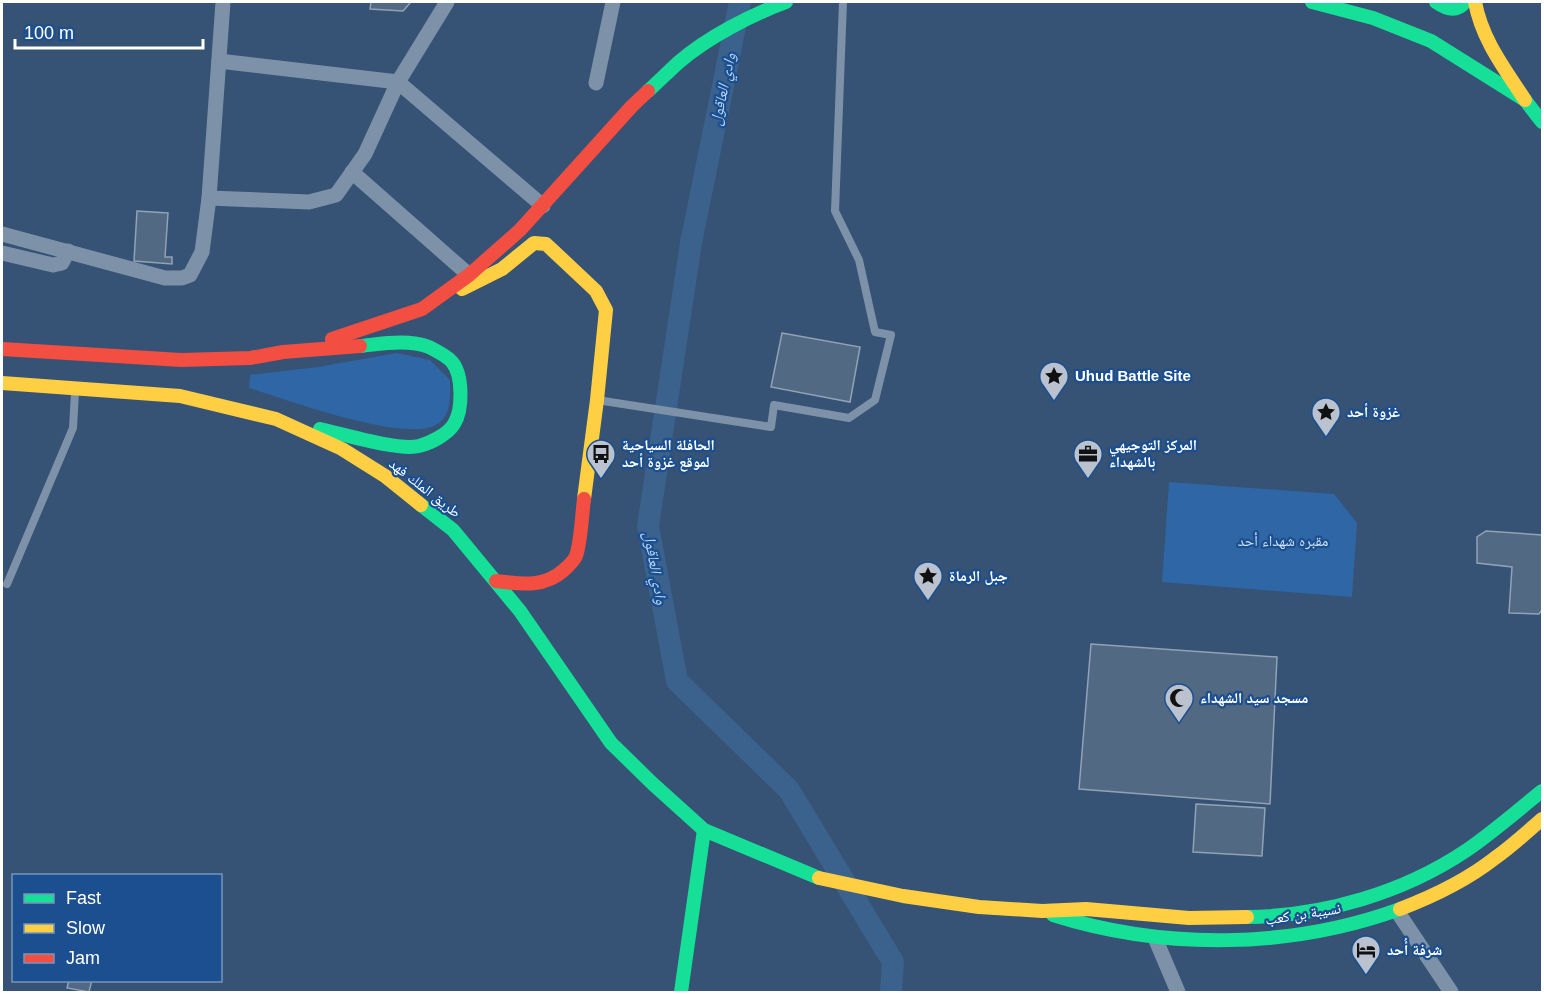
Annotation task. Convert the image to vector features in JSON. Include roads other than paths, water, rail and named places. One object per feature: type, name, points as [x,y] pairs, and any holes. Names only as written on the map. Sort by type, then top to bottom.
[{"type":"main road","points":[[422,309],[469,275],[520,230],[632,106],[681,60],[725,31],[762,11],[786,2]]},
{"type":"main road","points":[[1312,2],[1373,18],[1431,41],[1525,100],[1542,114]]},
{"type":"main road","points":[[1436,2],[1446,9],[1455,10],[1465,2]]},
{"type":"main road","points":[[1475,2],[1486,38],[1525,100],[1542,122]]},
{"type":"main road","points":[[2,349],[181,360],[250,358],[283,352],[422,309],[502,269],[534,243],[546,244],[596,291],[606,310],[597,400],[576,557],[563,573],[551,580],[533,585],[496,581]]},
{"type":"main road","points":[[276,419],[390,445],[419,446],[444,434],[455,423],[461,398],[460,380],[452,362],[428,347],[399,343],[283,352]]},
{"type":"main road","name":"طريق الملك فهد","points":[[2,383],[180,396],[276,419],[342,449],[385,476],[453,530],[520,611],[611,743],[704,830],[811,876],[903,896],[1042,911]]},
{"type":"main road","points":[[1042,911],[1086,909],[1189,918],[1273,917],[1316,912],[1388,891],[1425,874],[1467,850],[1542,791]]},
{"type":"main road","name":"نسيبة بن كعب","points":[[1042,911],[1077,925],[1155,938],[1208,939],[1287,935],[1335,928],[1396,911],[1447,887],[1488,865],[1542,819]]},
{"type":"main road","points":[[681,993],[704,830]]},
{"type":"street","points":[[2,234],[165,278],[182,278],[190,275],[202,252],[209,198],[223,2]]},
{"type":"street","points":[[209,198],[309,202],[336,195],[365,154],[398,82],[447,2]]},
{"type":"street","points":[[596,83],[613,2]]},
{"type":"street","points":[[219,61],[398,82],[543,206]]},
{"type":"street","points":[[352,172],[469,275]]},
{"type":"street","points":[[2,253],[53,266],[62,263],[68,251]]},
{"type":"street","points":[[1396,911],[1451,993]]},
{"type":"street","points":[[1155,938],[1178,993]]},
{"type":"lane","points":[[597,400],[771,427],[774,405],[849,418],[875,400],[891,334],[875,332],[859,260],[835,211],[843,2]]},
{"type":"lane","points":[[7,584],[72,428],[75,388]]},
{"type":"waterway","name":"وادي العاقول","points":[[740,2],[691,243],[648,526],[677,681],[789,790],[893,962],[891,992]]},
{"type":"place","name":"Uhud Battle Site","points":[[1054,402]]},
{"type":"place","name":"غزوة أحد","points":[[1326,438]]},
{"type":"place","name":"الحافلة السياحية لموقع غزوة أحد","points":[[601,480]]},
{"type":"place","name":"المركز التوجيهي بالشهداء","points":[[1088,480]]},
{"type":"place","name":"جبل الرماة","points":[[928,602]]},
{"type":"place","name":"مسجد سيد الشهداء","points":[[1179,724]]},
{"type":"place","name":"شرفة أُحد","points":[[1366,976]]},
{"type":"park label","name":"مقبره شهداء أحد","points":[[1283,541]]}]
